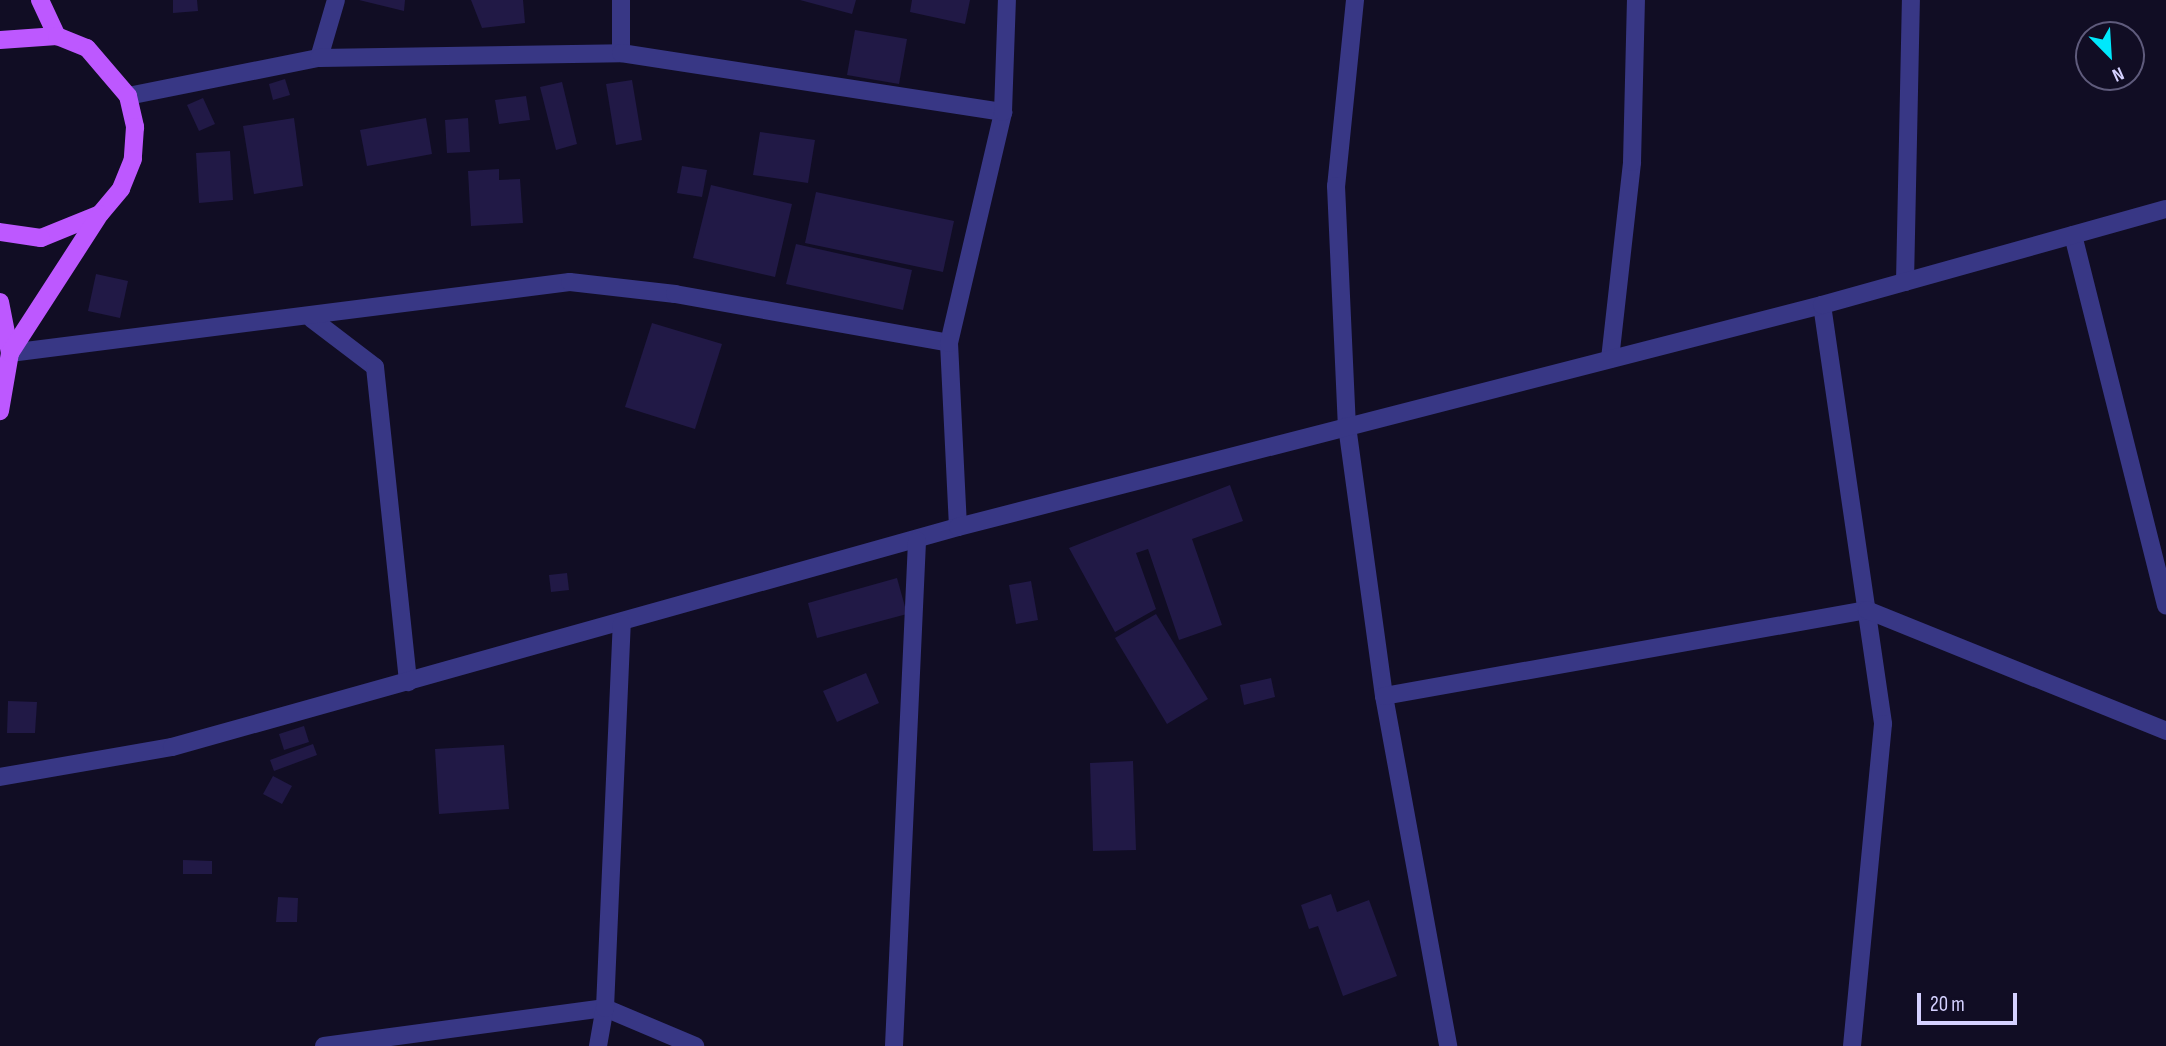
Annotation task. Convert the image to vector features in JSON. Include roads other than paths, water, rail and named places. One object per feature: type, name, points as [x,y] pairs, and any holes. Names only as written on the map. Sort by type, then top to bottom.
[{"type":"main road","points":[[40,0],[57,36]]},
{"type":"main road","points":[[0,40],[57,36],[87,48],[128,96],[133,159],[121,189],[100,214],[10,353]]},
{"type":"main road","points":[[0,232],[41,238],[100,214]]},
{"type":"main road","points":[[0,302],[10,353],[0,411]]},
{"type":"street","points":[[319,58],[336,0]]},
{"type":"street","points":[[621,0],[621,52]]},
{"type":"street","points":[[958,527],[949,344],[1003,112],[1007,0]]},
{"type":"street","points":[[1354,0],[1336,186],[1347,426],[1384,696],[1448,1046]]},
{"type":"street","points":[[1610,359],[1632,162],[1636,0]]},
{"type":"street","points":[[1905,282],[1911,0]]},
{"type":"street","points":[[128,96],[319,58],[621,52],[1003,112]]},
{"type":"street","points":[[0,777],[172,747],[622,624],[958,527],[1822,305],[2166,209]]},
{"type":"street","points":[[2073,235],[2166,605]]},
{"type":"street","points":[[10,353],[312,319],[570,282],[675,293],[949,344]]},
{"type":"street","points":[[1822,305],[1883,735],[1852,1046]]},
{"type":"street","points":[[312,319],[375,367],[408,682]]},
{"type":"street","points":[[894,1046],[917,541]]},
{"type":"street","points":[[1384,696],[1867,610],[2166,731]]},
{"type":"street","points":[[598,1046],[605,1009],[622,624]]},
{"type":"street","points":[[324,1046],[605,1009],[695,1046]]}]
